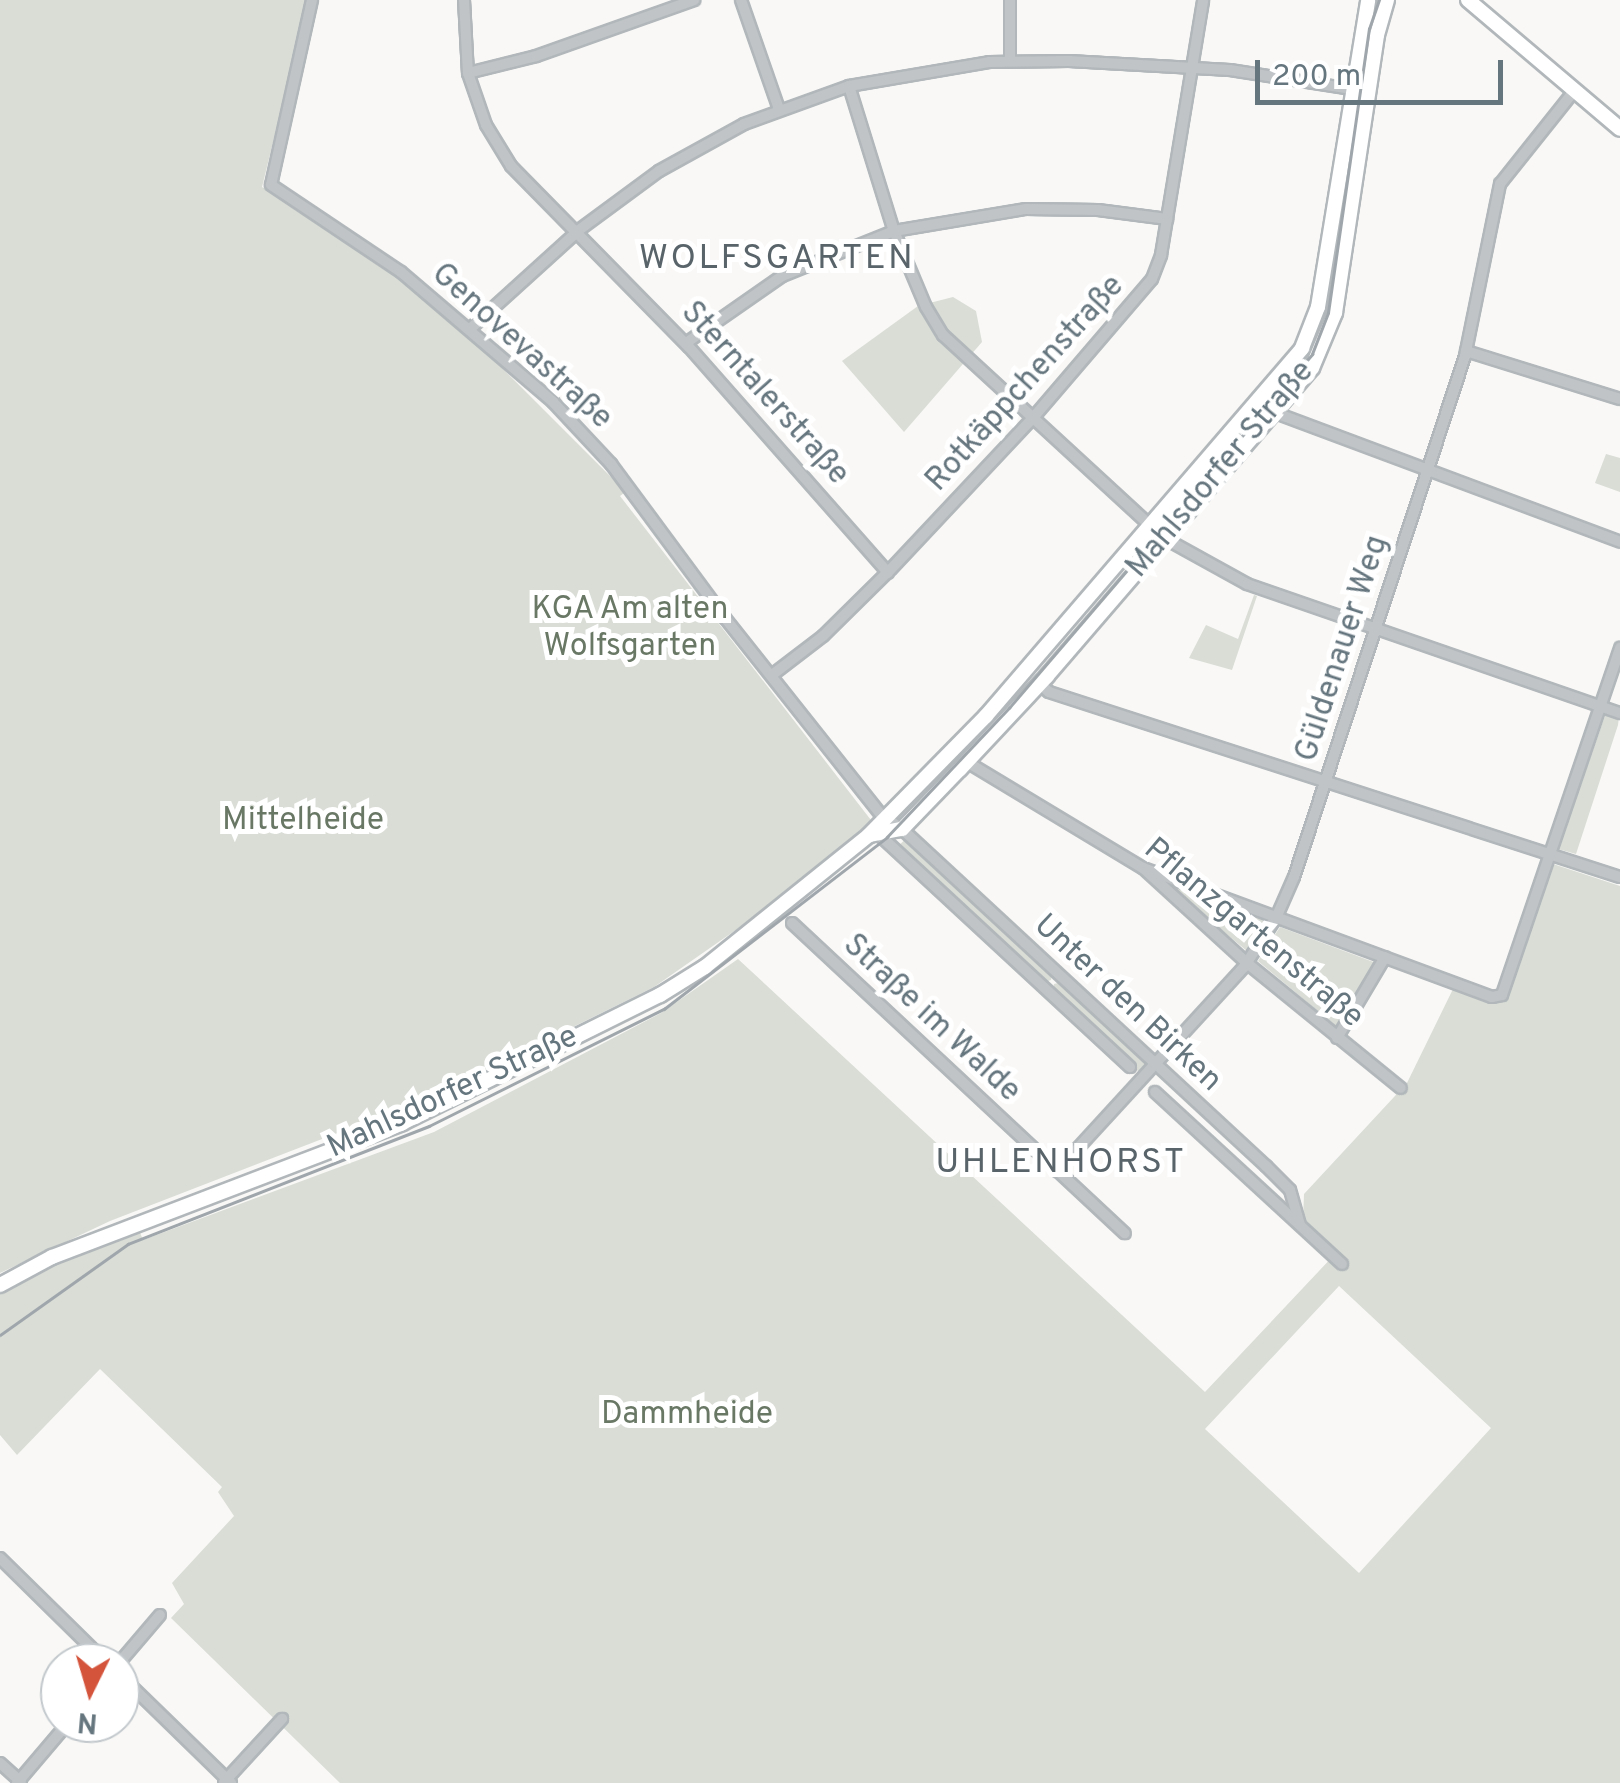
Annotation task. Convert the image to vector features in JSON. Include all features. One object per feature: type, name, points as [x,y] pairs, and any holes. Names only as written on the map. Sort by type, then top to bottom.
[{"type":"main road","name":"Mahlsdorfer Straße","points":[[0,1285],[52,1257],[420,1115],[660,995],[704,968],[874,833],[986,716],[1295,359],[1314,323],[1350,89],[1368,0]]},
{"type":"main road","name":"Mahlsdorfer Straße","points":[[874,833],[902,829],[967,762],[1040,684],[1312,368],[1332,326],[1368,92],[1387,0]]},
{"type":"main road","points":[[1468,0],[1620,128]]},
{"type":"main road","points":[[1350,89],[1368,92]]},
{"type":"main road","points":[[1260,401],[1274,412]]},
{"type":"main road","points":[[1152,528],[1164,538]]},
{"type":"street","name":"Genovevastraße","points":[[312,0],[271,185],[378,256],[470,328],[553,402],[612,464],[886,818]]},
{"type":"street","name":"Sterntalerstraße","points":[[464,0],[468,73],[498,148],[522,181],[686,344],[888,572]]},
{"type":"street","points":[[468,73],[536,56],[694,0]]},
{"type":"street","points":[[741,0],[778,109]]},
{"type":"street","points":[[1010,0],[1010,61]]},
{"type":"street","name":"Rotkäppchenstraße","points":[[772,675],[822,636],[888,572],[1032,419],[1152,279],[1167,219],[1203,0]]},
{"type":"street","points":[[470,328],[575,233],[659,171],[778,109],[849,86],[931,69],[1010,61],[1191,67],[1350,89]]},
{"type":"street","points":[[849,86],[894,231],[942,334],[1152,528]]},
{"type":"street","name":"Güldenauer Weg","points":[[1057,1170],[1247,963],[1276,918],[1326,782],[1466,350],[1500,184],[1575,90]]},
{"type":"street","points":[[686,344],[782,276],[838,250],[894,231],[1026,209],[1098,210],[1167,219]]},
{"type":"street","points":[[1466,350],[1620,398]]},
{"type":"street","points":[[1274,412],[1620,542]]},
{"type":"street","points":[[1164,538],[1247,584],[1620,713]]},
{"type":"street","points":[[1143,868],[1492,997],[1502,994],[1620,648]]},
{"type":"street","points":[[1040,684],[1049,692],[1620,877]]},
{"type":"street","name":"Pflanzgartenstraße","points":[[967,762],[1143,868],[1247,963],[1400,1088]]},
{"type":"street","name":"Unter den Birken","points":[[886,818],[1290,1190],[1300,1226]]},
{"type":"street","name":"Unter den Birken","points":[[874,833],[1130,1067]]},
{"type":"street","name":"Straße im Walde","points":[[792,923],[1125,1233]]},
{"type":"street","points":[[1338,1038],[1385,958]]},
{"type":"street","name":"Unter den Birken","points":[[1154,1092],[1342,1264]]},
{"type":"street","points":[[0,1558],[87,1643]]},
{"type":"street","points":[[136,1643],[160,1615]]},
{"type":"street","points":[[140,1695],[227,1782],[282,1719]]},
{"type":"street","points":[[0,1763],[20,1782],[52,1743]]},
{"type":"green space","name":"Mittelheide","points":[[0,0],[308,0],[262,187],[385,264],[466,332],[617,483],[624,493],[620,496],[874,824],[763,911],[654,987],[431,1097],[110,1221],[0,1273]]},
{"type":"green space","points":[[953,297],[976,311],[982,342],[904,432],[842,361],[918,306]]},
{"type":"green space","points":[[1606,454],[1620,458],[1620,492],[1595,483]]},
{"type":"green space","points":[[1254,595],[1257,596],[1232,670],[1189,658],[1206,625],[1238,639]]},
{"type":"green space","points":[[1606,713],[1619,717],[1618,725],[1576,854],[1558,849]]},
{"type":"green space","points":[[907,838],[1052,974],[1051,980],[1045,982],[898,846]]},
{"type":"green space","name":"Dammheide","points":[[1553,864],[1620,886],[1620,1783],[340,1783],[171,1618],[184,1604],[172,1583],[234,1516],[218,1492],[222,1487],[100,1369],[17,1455],[0,1435],[0,1290],[40,1266],[139,1230],[143,1240],[434,1132],[661,1013],[738,959],[1205,1392],[1335,1254],[1303,1223],[1304,1194],[1407,1083],[1453,989],[1493,1002],[1510,992]],"holes":[[[1339,1286],[1491,1428],[1359,1573],[1205,1429]]]},
{"type":"green space","points":[[1174,884],[1266,921],[1247,951],[1171,888]]},
{"type":"green space","points":[[1280,927],[1376,963],[1338,1028],[1258,961]]},
{"type":"green space","points":[[1062,982],[1148,1062],[1140,1073],[1053,990],[1054,984]]},
{"type":"tram line","points":[[0,1335],[128,1244],[429,1126],[664,1009],[887,837],[1009,708],[1312,354],[1328,313],[1369,29],[1379,0]]},
{"type":"district","name":"WOLFSGARTEN","points":[[777,259]]},
{"type":"district","name":"UHLENHORST","points":[[1061,1163]]},
{"type":"park label","name":"KGA Am alten Wolfsgarten","points":[[630,630]]}]
